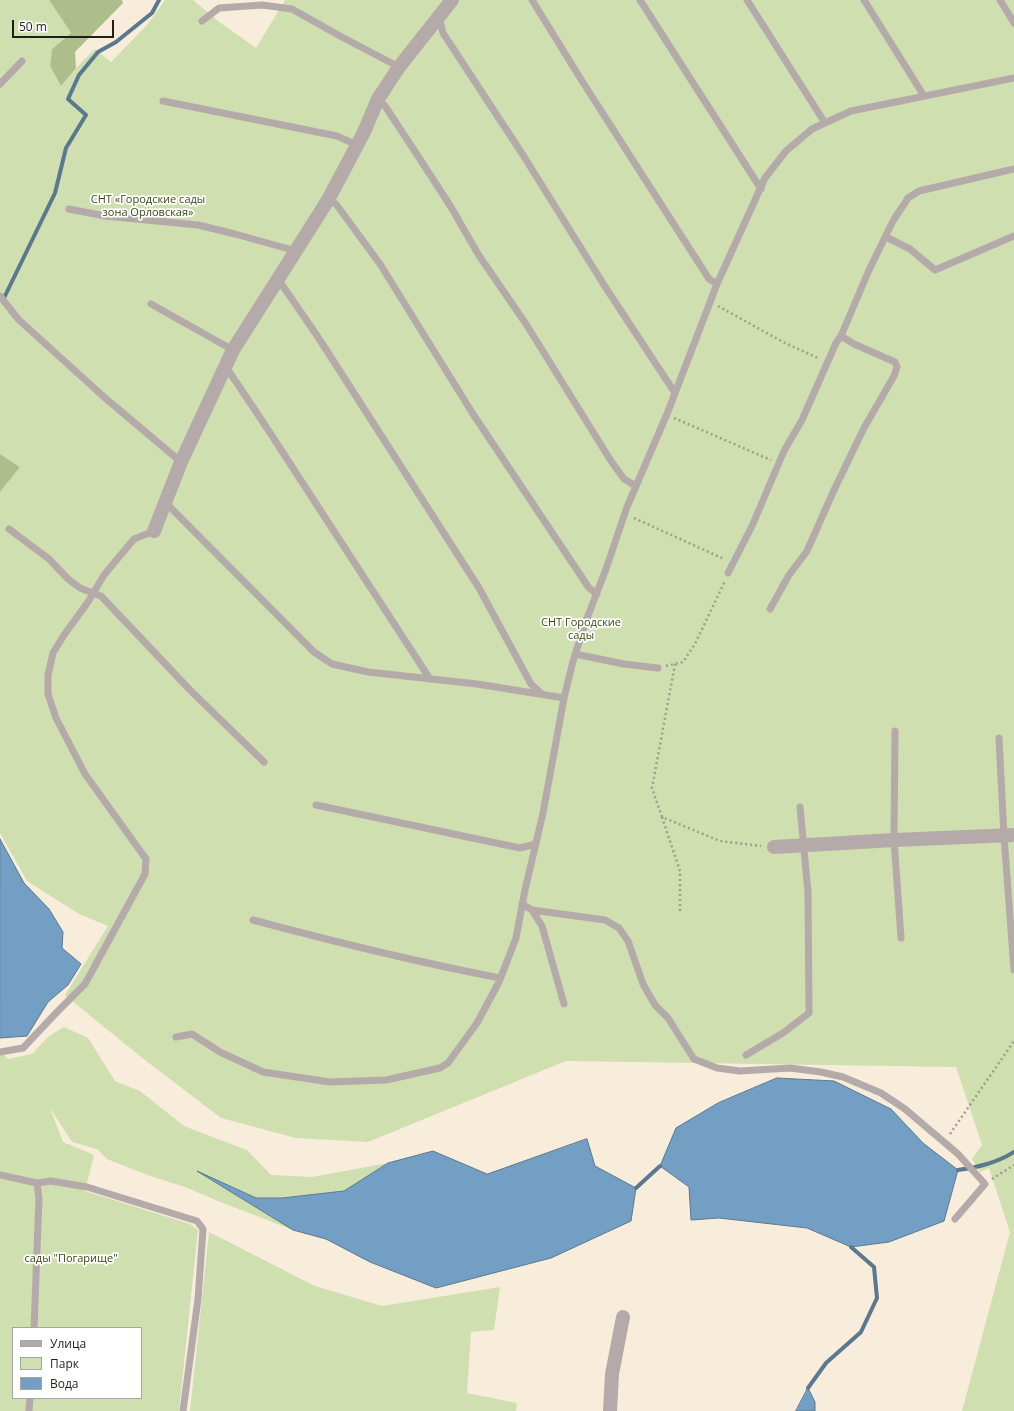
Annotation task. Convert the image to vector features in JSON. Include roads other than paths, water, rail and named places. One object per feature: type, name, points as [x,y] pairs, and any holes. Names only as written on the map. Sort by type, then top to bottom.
[{"type":"street","points":[[154,531],[182,462],[233,350],[328,200],[357,145],[378,99],[399,67],[452,0]]},
{"type":"street","points":[[774,847],[894,840],[1009,836]]},
{"type":"street","points":[[610,1411],[612,1374],[623,1317]]},
{"type":"lane","points":[[532,0],[709,279],[717,284]]},
{"type":"lane","points":[[640,0],[761,189]]},
{"type":"lane","points":[[747,0],[825,123]]},
{"type":"lane","points":[[864,0],[924,96]]},
{"type":"lane","points":[[1000,0],[1014,23]]},
{"type":"lane","points":[[202,21],[219,8],[262,5],[292,9],[399,67]]},
{"type":"lane","points":[[439,17],[443,33],[675,393]]},
{"type":"lane","points":[[0,84],[22,61]]},
{"type":"lane","points":[[176,1037],[192,1034],[220,1052],[263,1072],[330,1082],[386,1080],[440,1068],[448,1063],[477,1023],[500,978],[516,938],[522,904],[543,813],[564,698],[575,654],[624,514],[667,414],[717,284],[765,178],[786,151],[812,129],[851,111],[1014,78]]},
{"type":"lane","points":[[378,99],[385,106],[451,207],[478,254],[526,324],[611,461],[624,478],[636,486]]},
{"type":"lane","points":[[163,101],[337,136],[357,145]]},
{"type":"lane","points":[[728,573],[752,526],[784,451],[802,420],[841,336],[869,270],[893,221],[908,198],[919,191],[1014,169]]},
{"type":"lane","points":[[328,200],[336,204],[380,264],[473,414],[580,575],[589,588],[596,594]]},
{"type":"lane","points":[[69,209],[105,216],[198,225],[296,251]]},
{"type":"lane","points":[[886,237],[910,249],[935,270],[1014,236]]},
{"type":"lane","points":[[278,279],[318,338],[479,588],[531,684],[542,694]]},
{"type":"lane","points":[[0,296],[18,320],[104,397],[182,462]]},
{"type":"lane","points":[[151,304],[233,350]]},
{"type":"lane","points":[[770,609],[789,575],[807,551],[864,428],[898,367],[895,362],[854,344],[841,336]]},
{"type":"lane","points":[[226,367],[430,679]]},
{"type":"lane","points":[[165,502],[314,652],[332,664],[361,671],[477,684],[564,698]]},
{"type":"lane","points":[[9,529],[49,559],[68,580],[80,588],[101,596],[190,690],[264,762]]},
{"type":"lane","points":[[0,1052],[23,1048],[85,984],[145,874],[146,859],[86,774],[56,718],[48,694],[48,675],[53,653],[104,575],[134,539],[154,531]]},
{"type":"lane","points":[[575,654],[624,664],[658,668]]},
{"type":"lane","points":[[895,731],[894,840],[901,938]]},
{"type":"lane","points":[[999,738],[1009,836],[1014,970]]},
{"type":"lane","points":[[316,806],[520,848],[536,844]]},
{"type":"lane","points":[[746,1055],[783,1033],[809,1013],[808,892],[802,845],[800,807]]},
{"type":"lane","points":[[522,904],[532,910],[605,920],[619,928],[628,941],[644,984],[655,1005],[668,1018],[694,1059],[717,1068],[740,1071],[790,1068],[821,1072],[843,1077],[882,1093],[958,1154],[985,1184],[955,1219]]},
{"type":"lane","points":[[532,910],[542,926],[564,1004]]},
{"type":"lane","points":[[253,920],[337,942],[458,970],[500,978]]},
{"type":"lane","points":[[0,1175],[37,1183],[51,1181],[87,1187],[197,1221],[203,1229],[198,1299],[183,1411]]},
{"type":"lane","points":[[34,1327],[39,1199],[37,1183]]},
{"type":"lane","points":[[30,1399],[30,1411]]},
{"type":"water","points":[[0,839],[24,883],[49,909],[63,932],[62,948],[81,964],[68,985],[48,1002],[27,1036],[0,1038]]},
{"type":"water","points":[[777,1078],[834,1081],[891,1109],[923,1143],[958,1170],[944,1221],[889,1242],[851,1247],[807,1228],[719,1218],[691,1220],[689,1187],[660,1166],[676,1128],[718,1103]]},
{"type":"water","points":[[587,1139],[595,1166],[636,1188],[631,1221],[551,1258],[436,1288],[370,1262],[326,1239],[293,1230],[197,1171],[256,1198],[282,1198],[344,1191],[388,1163],[433,1151],[487,1174]]},
{"type":"water","points":[[808,1388],[815,1402],[815,1411],[796,1411]]},
{"type":"waterway","points":[[3,300],[55,193],[66,148],[86,115],[68,99],[79,75],[98,52],[116,42],[152,13],[159,0]]},
{"type":"waterway","points":[[958,1170],[987,1164],[1014,1152]]},
{"type":"waterway","points":[[636,1188],[660,1166]]},
{"type":"waterway","points":[[808,1388],[826,1363],[861,1332],[877,1298],[874,1267],[851,1247]]},
{"type":"park label","name":"СНТ «Городские сады зона Орловская»","points":[[148,206]]},
{"type":"park label","name":"СНТ Городские сады","points":[[581,629]]},
{"type":"park label","name":"сады \"Погарище\"","points":[[71,1259]]}]
